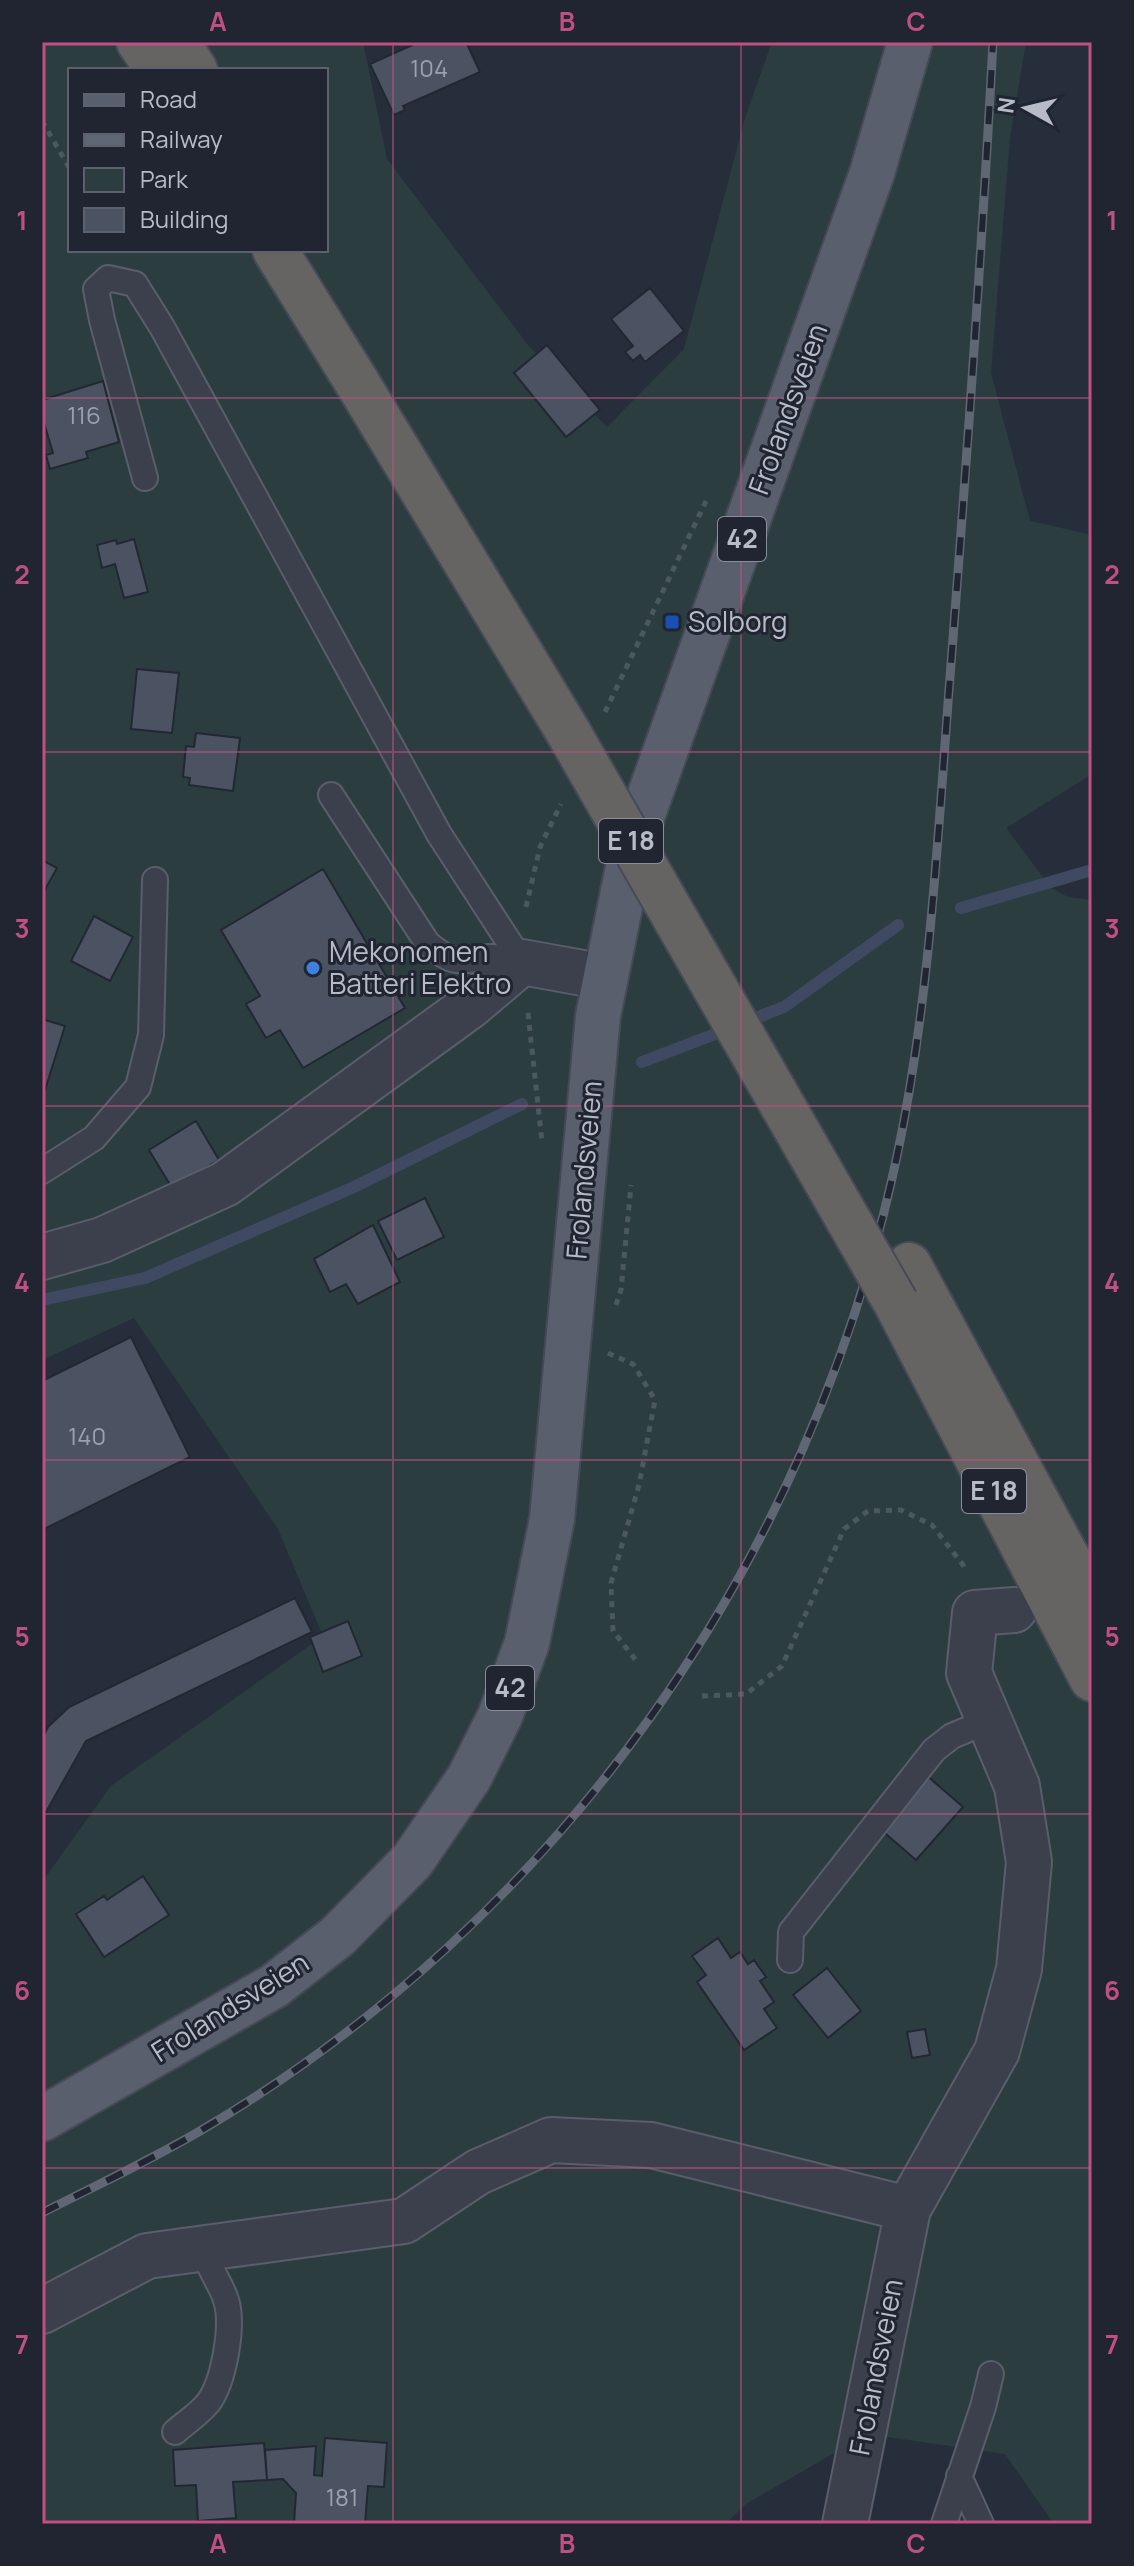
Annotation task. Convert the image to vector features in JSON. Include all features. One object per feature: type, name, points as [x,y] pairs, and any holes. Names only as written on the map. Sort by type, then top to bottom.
[{"type":"highway","points":[[139,42],[157,68]]},
{"type":"highway","points":[[177,42],[194,68]]},
{"type":"highway","name":"E 18","points":[[277,252],[370,376],[581,697],[902,1284],[1092,1603]]},
{"type":"highway","name":"E 18","points":[[311,252],[370,376]]},
{"type":"highway","name":"E 18","points":[[902,1284],[1092,1679]]},
{"type":"main road","name":"Frolandsveien","points":[[42,2119],[274,1986],[338,1936],[412,1861],[469,1778],[500,1716],[527,1643],[552,1519],[595,1042],[633,842],[872,173],[910,42]]},
{"type":"street","points":[[42,1257],[102,1240],[225,1184],[470,1006],[522,962],[605,977]]},
{"type":"street","name":"Frolandsveien","points":[[845,2524],[908,2209],[997,2051],[1019,1969],[1029,1862],[1017,1786],[969,1673],[995,1612]]},
{"type":"street","points":[[42,2311],[147,2256],[404,2221],[478,2172],[551,2140],[651,2145],[908,2209]]},
{"type":"lane","points":[[145,478],[96,289],[108,278],[135,284],[162,327],[439,834],[522,962]]},
{"type":"lane","points":[[331,795],[428,944],[447,959],[467,962],[492,956],[522,962]]},
{"type":"lane","points":[[42,1171],[94,1138],[138,1087],[151,1035],[155,880]]},
{"type":"lane","points":[[790,1960],[791,1932],[934,1750],[952,1736],[988,1721]]},
{"type":"lane","points":[[175,2432],[208,2403],[220,2378],[228,2334],[226,2301],[206,2261],[205,2248]]},
{"type":"lane","points":[[944,2524],[991,2374]]},
{"type":"lane","points":[[959,2476],[981,2524]]},
{"type":"path","points":[[42,121],[68,166]]},
{"type":"path","points":[[602,719],[715,484]]},
{"type":"path","points":[[543,1155],[522,962],[526,903],[540,847],[568,790]]},
{"type":"path","points":[[602,1351],[633,1364],[655,1400],[639,1485],[611,1583],[613,1631],[638,1663]]},
{"type":"path","points":[[702,1696],[746,1694],[782,1666],[844,1529],[868,1511],[901,1510],[932,1525],[995,1612]]},
{"type":"green space","points":[[42,42],[363,42],[387,159],[528,345],[607,427],[684,349],[745,118],[772,42],[1026,42],[1010,137],[991,373],[1030,521],[1092,535],[1092,774],[1006,828],[1051,888],[1068,897],[1092,900],[1092,2524],[1054,2524],[1005,2454],[867,2434],[746,2504],[725,2524],[42,2524],[42,1882],[111,1786],[323,1636],[278,1529],[134,1318],[42,1360]]},
{"type":"building","points":[[419,42],[466,42],[480,72],[403,106],[405,110],[394,115],[370,64]]},
{"type":"building","points":[[650,288],[684,331],[645,362],[640,355],[633,361],[625,352],[633,346],[611,319]]},
{"type":"building","points":[[547,345],[600,410],[566,437],[514,373]]},
{"type":"building","points":[[103,381],[119,442],[86,452],[88,458],[50,469],[46,455],[53,453],[42,416],[42,400]]},
{"type":"building","points":[[134,539],[148,592],[124,598],[115,564],[102,568],[97,545]]},
{"type":"building","points":[[137,669],[179,673],[172,733],[131,729]]},
{"type":"building","points":[[196,733],[240,738],[233,791],[189,785],[190,778],[183,777],[186,746],[194,747]]},
{"type":"building","points":[[42,860],[57,868],[42,895]]},
{"type":"building","points":[[323,869],[405,1008],[303,1068],[280,1030],[266,1038],[246,1004],[260,996],[221,930]]},
{"type":"building","points":[[94,916],[133,937],[110,981],[71,961]]},
{"type":"building","points":[[42,1019],[65,1026],[45,1090],[42,1089]]},
{"type":"building","points":[[196,1121],[219,1160],[172,1188],[149,1150]]},
{"type":"building","points":[[425,1198],[444,1237],[397,1260],[378,1221]]},
{"type":"building","points":[[373,1225],[400,1282],[358,1304],[346,1284],[330,1292],[314,1259]]},
{"type":"building","points":[[131,1337],[190,1457],[42,1530],[42,1381]]},
{"type":"building","points":[[295,1598],[312,1632],[86,1741],[42,1819],[42,1739],[48,1727],[69,1707]]},
{"type":"building","points":[[348,1621],[362,1656],[323,1672],[310,1637]]},
{"type":"building","points":[[925,1774],[963,1807],[916,1860],[879,1828]]},
{"type":"building","points":[[143,1876],[169,1915],[104,1957],[76,1914],[104,1896],[107,1900]]},
{"type":"building","points":[[718,1938],[731,1958],[740,1952],[748,1964],[754,1960],[766,1977],[760,1981],[774,2002],[764,2009],[777,2028],[744,2050],[697,1982],[706,1975],[692,1956]]},
{"type":"building","points":[[827,1968],[861,2011],[828,2038],[793,1995]]},
{"type":"building","points":[[925,2029],[930,2055],[912,2058],[907,2032]]},
{"type":"building","points":[[325,2438],[387,2443],[384,2487],[368,2486],[365,2524],[294,2524],[296,2493],[283,2479],[267,2480],[265,2450],[316,2446],[314,2475],[322,2476]]},
{"type":"building","points":[[264,2443],[267,2480],[233,2482],[236,2518],[198,2521],[196,2485],[175,2486],[173,2450]]},
{"type":"waterway","points":[[961,908],[1092,870]]},
{"type":"waterway","points":[[745,1022],[784,1007],[898,925]]},
{"type":"waterway","points":[[642,1062],[728,1029]]},
{"type":"waterway","points":[[42,1300],[145,1278],[354,1187],[522,1104]]},
{"type":"railway","points":[[42,2213],[200,2131],[329,2045],[448,1947],[556,1837],[651,1717],[733,1587],[802,1450],[857,1306],[897,1156],[918,1034],[942,787],[993,42]]},
{"type":"place","name":"Solborg","points":[[672,622]]},
{"type":"place","name":"Mekonomen Batteri Elektro","points":[[313,968]]}]
